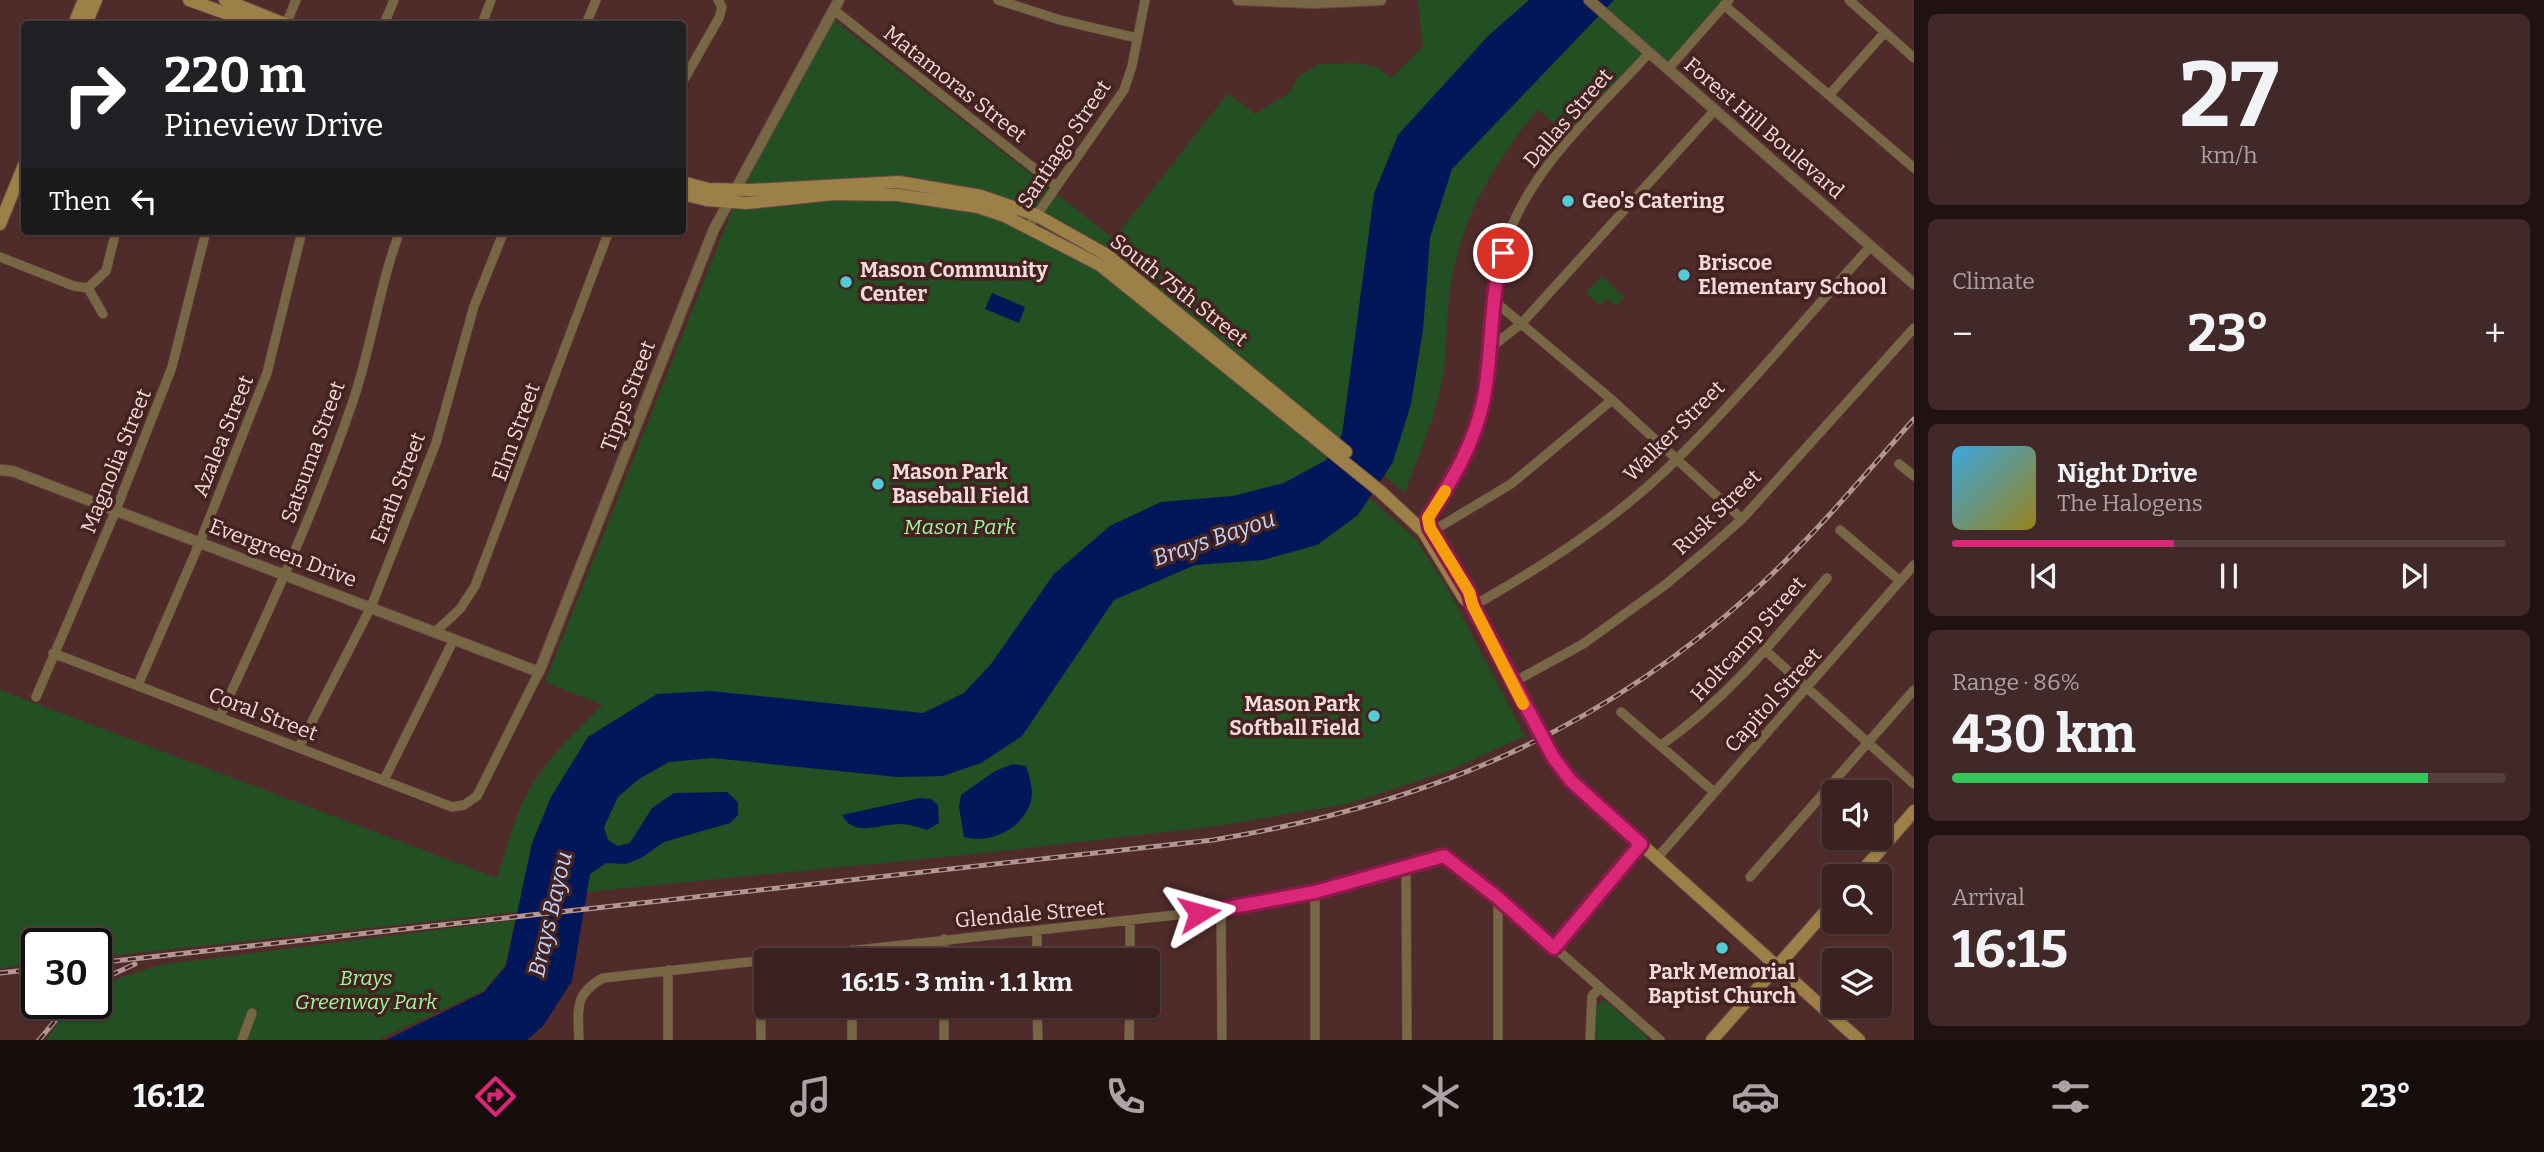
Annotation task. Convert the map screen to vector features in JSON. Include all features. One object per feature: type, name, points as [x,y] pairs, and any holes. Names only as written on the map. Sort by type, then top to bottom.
[{"type":"main road","points":[[75,21],[84,0]]},
{"type":"main road","points":[[87,21],[96,0]]},
{"type":"main road","points":[[189,0],[248,21]]},
{"type":"main road","points":[[225,0],[278,21]]},
{"type":"main road","points":[[1,222],[21,172]]},
{"type":"main road","name":"South 75th Street","points":[[686,183],[708,189],[735,190],[899,188],[1032,220],[1100,265],[1320,435],[1430,528],[1469,592],[1473,606],[1542,740],[1571,781],[1779,965],[1859,1040]]},
{"type":"main road","name":"South 75th Street","points":[[686,195],[728,202],[899,188]]},
{"type":"main road","name":"South 75th Street","points":[[1392,496],[1423,531],[1464,598],[1473,606]]},
{"type":"main road","points":[[1868,864],[1914,811]]},
{"type":"main road","points":[[1712,1040],[1822,916]]},
{"type":"street","points":[[287,21],[296,0]]},
{"type":"street","points":[[385,21],[394,0]]},
{"type":"street","points":[[483,21],[491,0]]},
{"type":"street","points":[[587,21],[596,0]]},
{"type":"street","points":[[686,76],[719,18],[722,7],[718,0]]},
{"type":"street","points":[[998,0],[1060,20],[1138,38]]},
{"type":"street","name":"Santiago Street","points":[[1032,220],[1124,90],[1145,0]]},
{"type":"street","points":[[1238,0],[1314,3],[1381,0]]},
{"type":"street","name":"Forest Hill Boulevard","points":[[1589,0],[1914,284]]},
{"type":"street","points":[[1849,0],[1914,58]]},
{"type":"street","points":[[1668,69],[1727,3],[1914,168]]},
{"type":"street","name":"Matamoras Street","points":[[836,5],[1055,185]]},
{"type":"street","name":"Tipps Street","points":[[460,805],[477,796],[540,672],[714,229],[836,5]]},
{"type":"street","points":[[1830,94],[1885,32]]},
{"type":"street","name":"Dallas Street","points":[[1430,528],[1428,518],[1461,466],[1476,429],[1485,395],[1493,300],[1507,239],[1541,174],[1648,53]]},
{"type":"street","points":[[1490,348],[1522,323],[1714,111]]},
{"type":"street","points":[[88,288],[106,271],[115,235]]},
{"type":"street","name":"Magnolia Street","points":[[36,696],[116,510],[172,368],[205,235]]},
{"type":"street","name":"Azalea Street","points":[[138,685],[200,542],[267,373],[301,235]]},
{"type":"street","name":"Satsuma Street","points":[[220,716],[286,575],[354,399],[390,258],[399,235]]},
{"type":"street","name":"Erath Street","points":[[299,747],[371,607],[436,443],[474,306],[502,235]]},
{"type":"street","name":"Elm Street","points":[[435,632],[460,609],[475,586],[607,235]]},
{"type":"street","name":"Walker Street","points":[[1473,606],[1532,572],[1604,522],[1676,461],[1871,246]]},
{"type":"street","points":[[0,257],[67,284],[88,288],[103,314]]},
{"type":"street","points":[[1493,300],[1612,400],[1742,519]]},
{"type":"street","name":"Rusk Street","points":[[1512,683],[1583,644],[1655,593],[1742,519],[1914,328]]},
{"type":"street","points":[[1430,528],[1436,529],[1511,484],[1612,400]]},
{"type":"street","name":"Evergreen Drive","points":[[0,460],[12,471]]},
{"type":"street","points":[[1899,464],[1914,476]]},
{"type":"street","name":"Evergreen Drive","points":[[0,470],[12,471],[540,672]]},
{"type":"street","points":[[1840,530],[1900,581]]},
{"type":"street","name":"Capitol Street","points":[[1657,858],[1914,565]]},
{"type":"street","name":"Holtcamp Street","points":[[1660,746],[1696,720],[1765,650],[1827,578]]},
{"type":"street","points":[[384,780],[454,639]]},
{"type":"street","points":[[1765,650],[1914,784]]},
{"type":"street","name":"Coral Street","points":[[53,653],[452,807],[460,805]]},
{"type":"street","points":[[1750,877],[1914,690]]},
{"type":"street","points":[[1621,712],[1714,792]]},
{"type":"street","points":[[1554,948],[1641,844]]},
{"type":"street","name":"Glendale Street","points":[[869,948],[1130,922],[1221,910],[1315,892],[1444,856],[1498,898]]},
{"type":"street","points":[[1406,867],[1407,1040]]},
{"type":"street","points":[[1314,1040],[1315,892]]},
{"type":"street","points":[[1498,898],[1660,1040]]},
{"type":"street","points":[[1498,898],[1498,1040]]},
{"type":"street","points":[[1221,910],[1222,1040]]},
{"type":"street","points":[[1130,922],[1130,948]]},
{"type":"street","points":[[1037,931],[1037,948]]},
{"type":"street","points":[[944,939],[944,948]]},
{"type":"street","name":"Glendale Street","points":[[579,1040],[580,1000],[586,987],[606,978],[754,962]]},
{"type":"street","points":[[668,970],[668,1040]]},
{"type":"street","points":[[1590,1040],[1592,996],[1600,988]]},
{"type":"street","points":[[242,1040],[252,1013]]},
{"type":"street","points":[[761,1018],[761,1040]]},
{"type":"street","points":[[852,1018],[852,1040]]},
{"type":"street","points":[[944,1018],[944,1040]]},
{"type":"street","points":[[1037,1018],[1038,1040]]},
{"type":"street","points":[[1129,1040],[1130,1018]]},
{"type":"green space","name":"Mason Park","points":[[1418,0],[1582,0],[1641,51],[1640,57],[1570,137],[1538,109],[1507,150],[1481,194],[1461,240],[1455,264],[1449,300],[1444,370],[1437,401],[1405,493],[1384,475],[1326,460],[1416,539],[1447,588],[1525,736],[1448,771],[1347,804],[1217,826],[965,855],[586,892],[596,845],[532,843],[518,912],[112,955],[112,928],[21,928],[21,965],[0,968],[0,690],[497,878],[514,824],[528,791],[557,751],[603,705],[545,682],[739,193],[834,20],[1114,239],[1228,93],[1255,114],[1289,93],[1301,74],[1319,64],[1359,63],[1378,68],[1391,78],[1423,47]]},
{"type":"green space","points":[[1597,0],[1724,0],[1671,60],[1667,61]]},
{"type":"green space","points":[[1602,276],[1624,297],[1616,306],[1607,298],[1600,305],[1586,293]]},
{"type":"green space","name":"Brays Greenway Park","points":[[515,920],[505,965],[483,991],[377,1040],[46,1040],[61,1019],[112,1019],[112,981],[160,965]]},
{"type":"green space","points":[[1604,1000],[1646,1035],[1647,1040],[1596,1040],[1596,1007]]},
{"type":"water","name":"Brays Bayou","points":[[1529,0],[1614,0],[1452,169],[1430,238],[1423,330],[1411,404],[1393,462],[1358,515],[1317,545],[1263,560],[1195,565],[1114,600],[1022,736],[981,763],[943,776],[897,777],[712,758],[669,762],[639,779],[618,797],[604,827],[608,840],[618,846],[630,843],[652,808],[674,793],[727,792],[738,802],[738,815],[730,823],[664,842],[641,858],[626,864],[606,863],[590,874],[572,981],[543,1026],[527,1040],[386,1040],[484,992],[506,966],[532,843],[551,797],[588,737],[657,694],[711,691],[923,713],[964,693],[991,664],[1054,574],[1110,526],[1161,502],[1233,496],[1284,483],[1326,460],[1342,435],[1374,194],[1398,135],[1489,35]]},
{"type":"water","points":[[992,293],[1025,307],[1019,323],[985,309]]},
{"type":"water","points":[[1013,764],[1026,766],[1031,784],[1032,794],[1024,815],[1017,824],[997,835],[975,839],[964,837],[959,807],[961,795],[995,771]]},
{"type":"water","points":[[920,798],[931,799],[938,805],[939,823],[927,830],[899,824],[860,828],[847,822],[842,815]]},
{"type":"railway","points":[[112,961],[1213,840],[1364,807],[1435,784],[1503,756],[1569,724],[1633,685],[1695,641],[1755,590],[1797,550],[1914,419]]},
{"type":"railway","points":[[112,975],[135,964]]},
{"type":"railway","points":[[0,973],[21,971]]},
{"type":"railway","points":[[39,1040],[57,1019]]},
{"type":"slow traffic","points":[[1445,491],[1428,518],[1430,528],[1462,578],[1473,600],[1473,606],[1523,704]]},
{"type":"place","name":"Geo's Catering","points":[[1568,201]]},
{"type":"place","name":"Briscoe Elementary School","points":[[1684,275]]},
{"type":"place","name":"Mason Community Center","points":[[846,282]]},
{"type":"place","name":"Mason Park Baseball Field","points":[[878,484]]},
{"type":"place","name":"Mason Park Softball Field","points":[[1374,716]]},
{"type":"place","name":"Park Memorial Baptist Church","points":[[1722,948]]},
{"type":"route","points":[[1199,913],[1315,892],[1444,856],[1455,862],[1554,948],[1641,844],[1571,781],[1553,757],[1473,606],[1473,600],[1462,578],[1430,528],[1428,518],[1461,466],[1476,429],[1485,395],[1493,300],[1503,253]]}]
